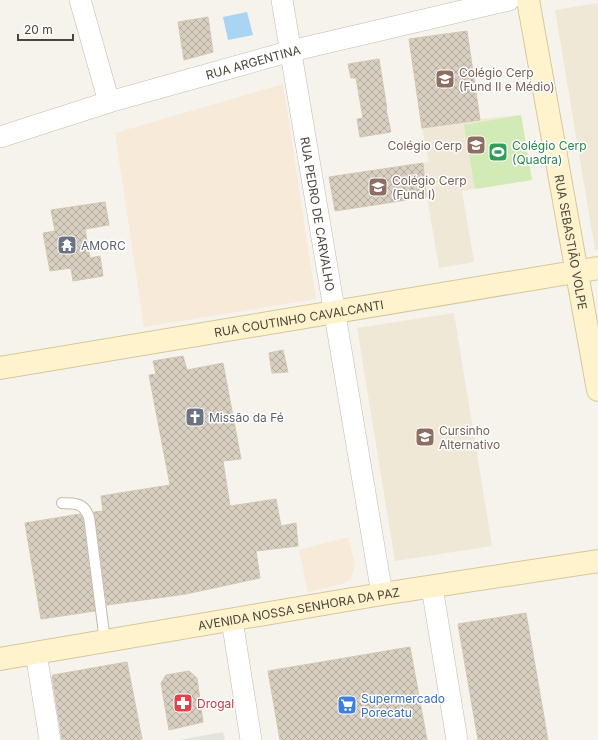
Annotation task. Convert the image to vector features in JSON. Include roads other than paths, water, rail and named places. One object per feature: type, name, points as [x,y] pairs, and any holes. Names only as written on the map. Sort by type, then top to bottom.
[{"type":"main road","name":"RUA SEBASTIÃO VOLPE","points":[[528,0],[598,390]]},
{"type":"main road","name":"RUA COUTINHO CAVALCANTI","points":[[0,368],[598,268]]},
{"type":"main road","name":"AVENIDA NOSSA SENHORA DA PAZ","points":[[0,659],[382,594],[598,561]]},
{"type":"street","points":[[80,0],[109,102]]},
{"type":"street","name":"RUA PEDRO DE CARVALHO","points":[[282,0],[382,594]]},
{"type":"street","name":"RUA ARGENTINA","points":[[0,137],[109,102],[291,51],[509,0]]},
{"type":"street","points":[[432,587],[457,740]]},
{"type":"street","points":[[232,620],[251,740]]},
{"type":"street","points":[[36,653],[50,740]]},
{"type":"lane","points":[[62,504],[78,504],[86,509],[89,517],[106,642]]},
{"type":"water","points":[[247,12],[253,35],[228,40],[223,17]]},
{"type":"place","name":"Colégio Cerp (Fund II e Médio)","points":[[445,79]]},
{"type":"place","name":"Colégio Cerp","points":[[476,145]]},
{"type":"place","name":"Colégio Cerp (Quadra)","points":[[498,152]]},
{"type":"place","name":"Colégio Cerp (Fund I)","points":[[378,187]]},
{"type":"place","name":"AMORC","points":[[67,245]]},
{"type":"place","name":"Missão da Fé","points":[[195,417]]},
{"type":"place","name":"Cursinho Alternativo","points":[[425,437]]},
{"type":"place","name":"Drogal","points":[[183,703]]},
{"type":"place","name":"Supermercado Porecatu","points":[[347,705]]}]
